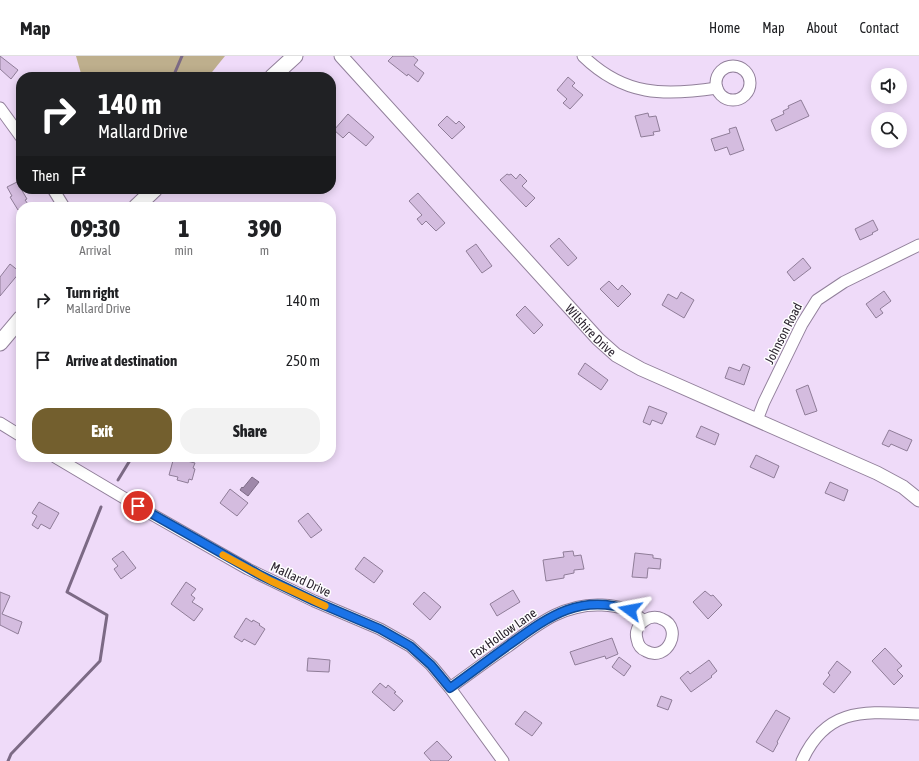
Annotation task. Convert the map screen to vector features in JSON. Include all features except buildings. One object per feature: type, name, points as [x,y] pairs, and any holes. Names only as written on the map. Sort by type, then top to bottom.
[{"type":"main road","points":[[277,72],[295,56]]},
{"type":"main road","points":[[141,202],[150,194]]},
{"type":"main road","points":[[1,340],[16,324]]},
{"type":"street","name":"Wilshire Drive","points":[[341,56],[598,339],[616,355],[641,369],[877,473],[903,487],[919,500]]},
{"type":"street","points":[[583,56],[611,78],[636,88],[665,92],[681,92],[717,88]]},
{"type":"street","points":[[0,108],[16,130]]},
{"type":"street","name":"Johnson Road","points":[[758,420],[764,402],[802,324],[816,300],[844,282],[919,245]]},
{"type":"street","points":[[0,423],[16,433]]},
{"type":"street","name":"Mallard Drive","points":[[63,462],[248,569],[314,601],[380,629],[410,646],[431,665],[450,688],[503,761]]},
{"type":"street","name":"Fox Hollow Lane","points":[[450,688],[537,625],[559,612],[589,605],[611,605],[630,610],[644,620]]},
{"type":"street","points":[[802,761],[810,745],[816,738],[832,724],[847,717],[864,712],[919,714]]},
{"type":"shaded area","points":[[76,56],[225,56],[212,72],[81,72]]},
{"type":"shaded area","points":[[252,477],[259,482],[248,496],[240,490]]},
{"type":"waterway","points":[[175,72],[182,56]]},
{"type":"waterway","points":[[118,480],[129,462]]},
{"type":"waterway","points":[[8,761],[11,754],[100,661],[107,615],[67,592],[101,507]]},
{"type":"slow traffic","points":[[223,555],[271,581],[325,606]]},
{"type":"route","points":[[138,506],[271,581],[380,629],[410,646],[431,665],[450,688],[537,625],[559,612],[579,606],[589,605],[611,605],[630,610]]}]
